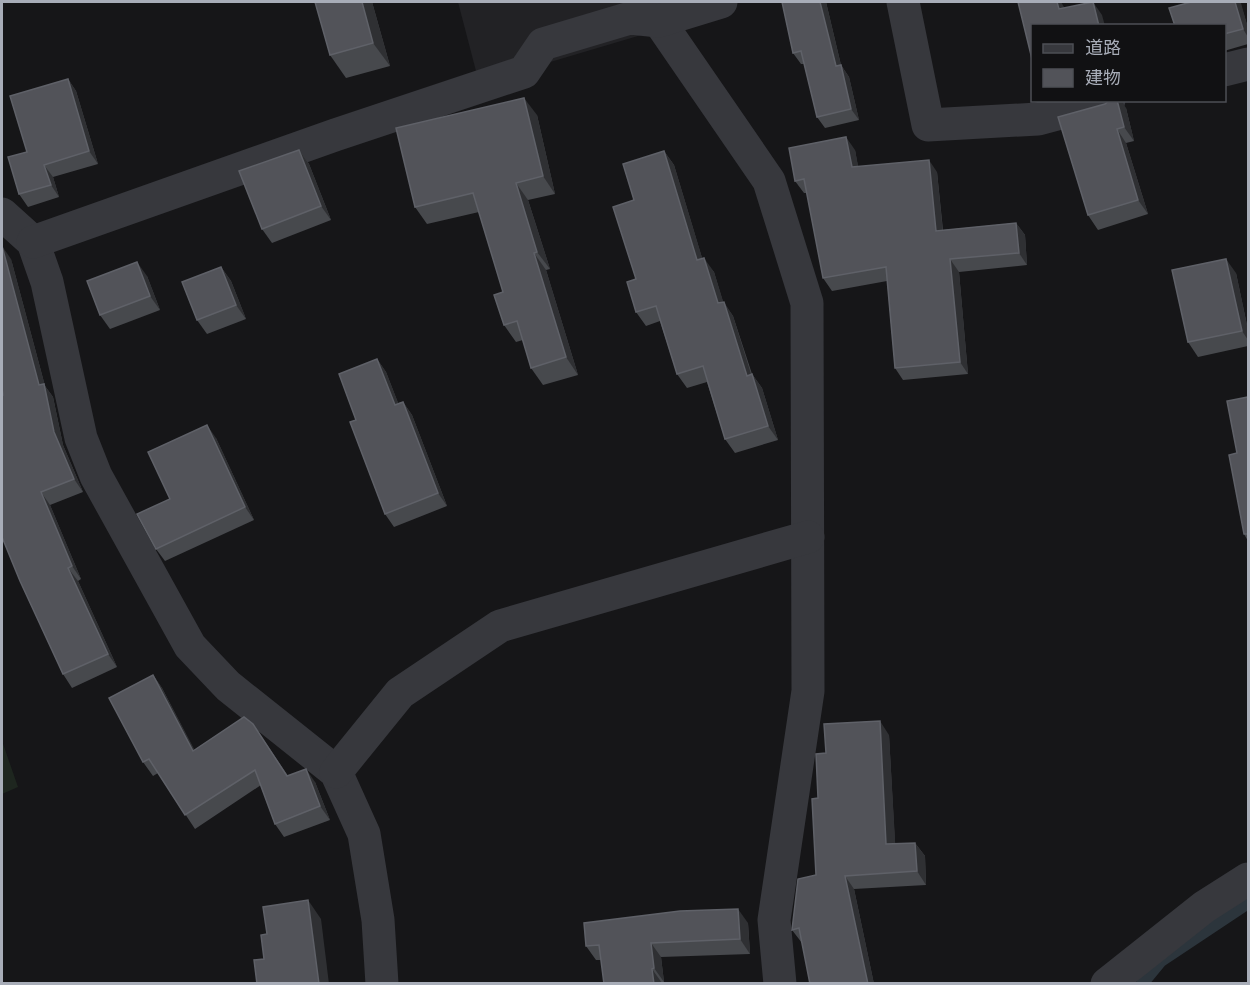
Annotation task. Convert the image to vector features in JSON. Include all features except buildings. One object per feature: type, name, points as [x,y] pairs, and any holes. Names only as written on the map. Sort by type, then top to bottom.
[{"type":"street","points":[[33,242],[335,135],[524,72],[543,44],[657,11],[721,2]]},
{"type":"street","points":[[903,2],[928,125],[1038,119],[1102,102]]},
{"type":"street","points":[[657,11],[769,181],[807,303],[808,691],[774,920],[780,984]]},
{"type":"street","points":[[1226,70],[1248,64]]},
{"type":"street","points":[[2,214],[33,242],[47,282],[81,438],[96,476],[190,645],[228,686],[336,772],[364,834],[378,920],[382,984]]},
{"type":"street","points":[[336,772],[400,693],[500,626],[808,537]]},
{"type":"street","points":[[1107,984],[1204,907],[1248,879]]},
{"type":"shaded area","points":[[458,2],[639,2],[648,33],[547,63],[476,71]]},
{"type":"shaded area","points":[[2,741],[18,787],[2,794]]},
{"type":"waterway","points":[[1142,984],[1161,961],[1248,903]]}]
